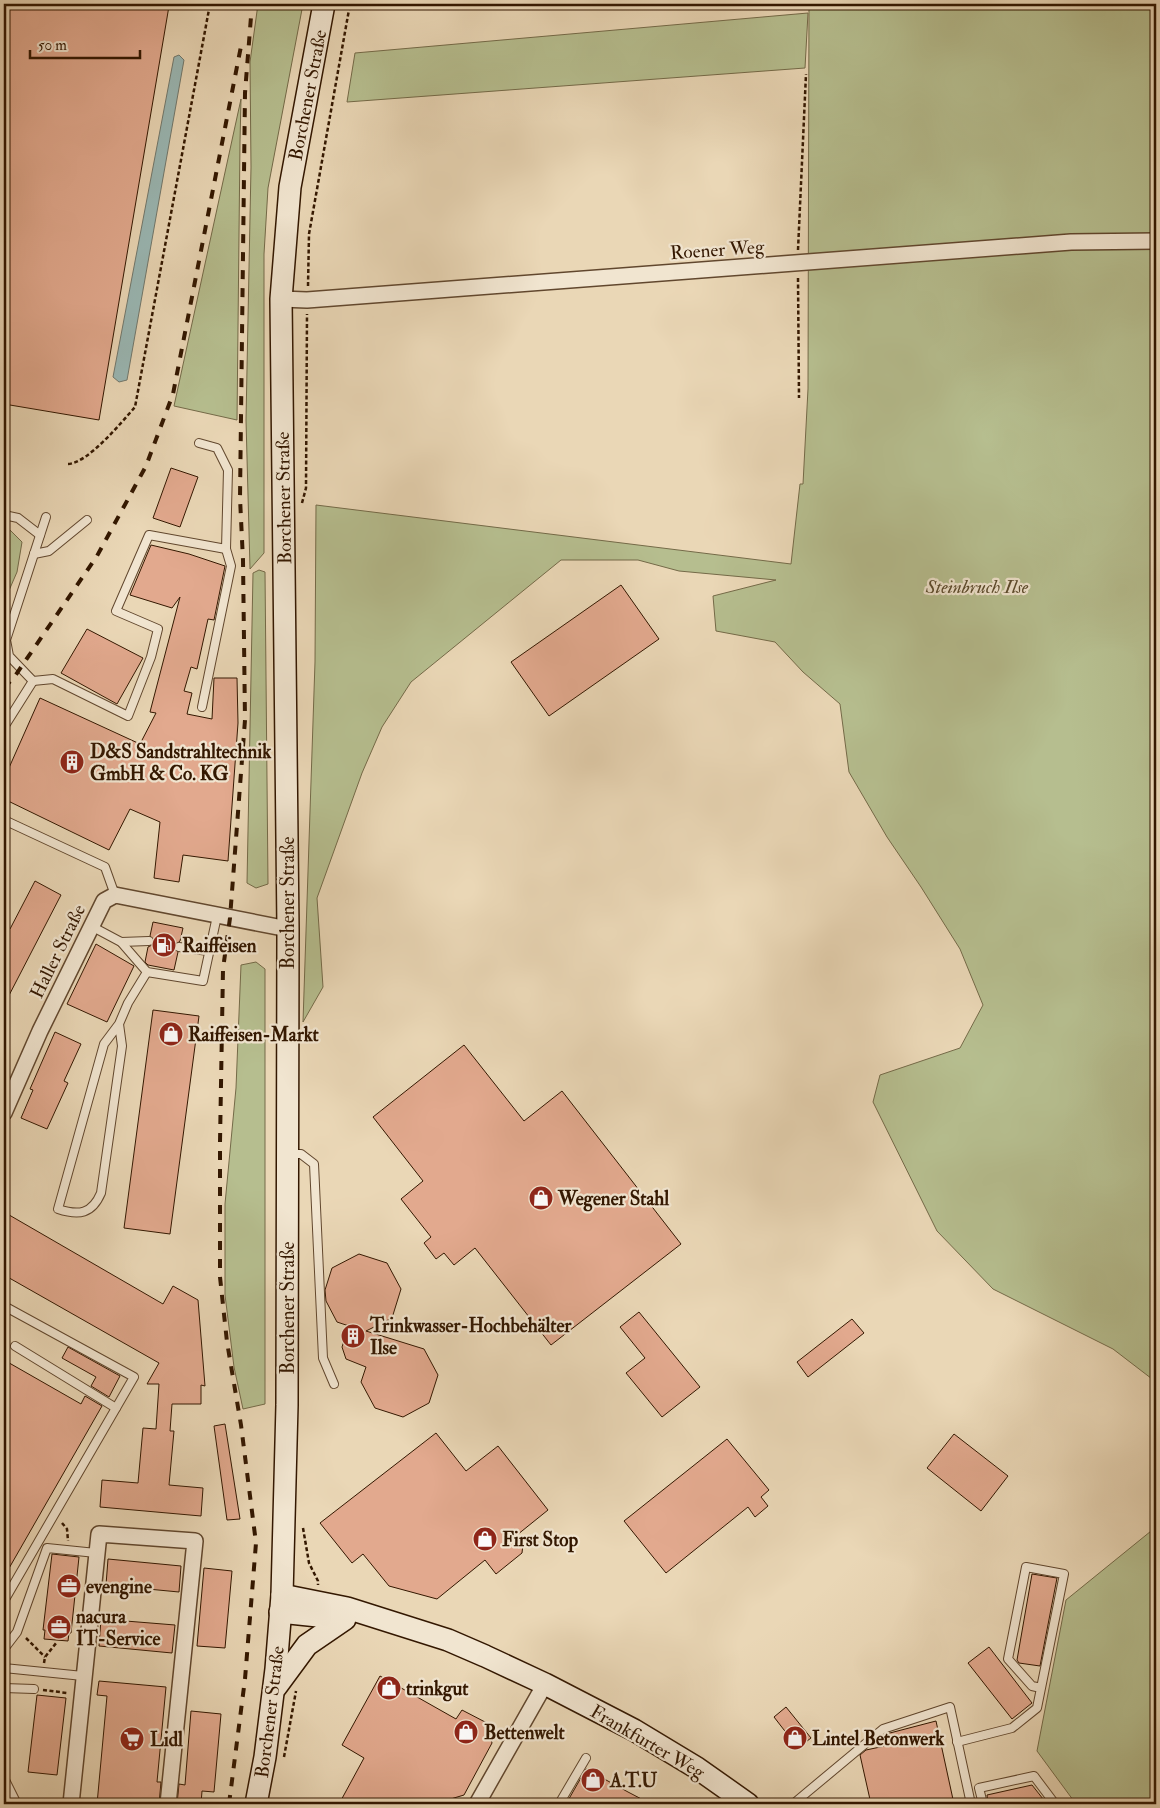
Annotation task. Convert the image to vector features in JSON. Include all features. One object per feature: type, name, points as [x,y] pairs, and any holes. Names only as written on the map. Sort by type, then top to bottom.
[{"type":"main road","name":"Borchener Straße","points":[[256,1804],[265,1757],[274,1689],[281,1603],[287,1405],[286,1154],[288,929],[281,299],[290,187],[324,4]]},
{"type":"main road","name":"Frankfurter Weg","points":[[281,1603],[345,1619],[377,1619]]},
{"type":"main road","name":"Frankfurter Weg","points":[[281,1603],[347,1608],[448,1640],[545,1684],[634,1730],[697,1768],[748,1804]]},
{"type":"main road","points":[[274,1689],[307,1645],[345,1619]]},
{"type":"street","name":"Roener Weg","points":[[281,299],[307,300],[1071,242],[1156,241]]},
{"type":"street","points":[[115,895],[288,929]]},
{"type":"street","name":"Haller Straße","points":[[4,1113],[40,1031],[104,901],[115,895]]},
{"type":"street","points":[[71,1804],[98,1534],[195,1541],[168,1804]]},
{"type":"street","points":[[477,1804],[545,1684]]},
{"type":"lane","points":[[199,443],[217,448],[228,470],[226,549],[231,566],[202,707]]},
{"type":"lane","points":[[4,515],[18,518],[40,535]]},
{"type":"lane","points":[[33,682],[9,656],[6,640],[46,517]]},
{"type":"lane","points":[[34,554],[49,551],[87,520]]},
{"type":"lane","points":[[4,727],[33,682],[53,679],[128,716],[151,657],[158,629],[116,611],[149,535],[226,549]]},
{"type":"lane","points":[[4,820],[105,867],[115,895]]},
{"type":"lane","points":[[92,926],[121,942],[147,972],[203,981],[217,916]]},
{"type":"lane","points":[[121,942],[149,942]]},
{"type":"lane","points":[[179,947],[208,951]]},
{"type":"lane","points":[[119,1024],[122,1046],[101,1193],[96,1206],[86,1212],[70,1213],[58,1209],[104,1044],[119,1024],[128,1003],[147,972]]},
{"type":"lane","points":[[286,1154],[301,1154],[314,1164],[322,1358],[334,1384]]},
{"type":"lane","points":[[4,1306],[134,1376],[4,1601]]},
{"type":"lane","points":[[14,1346],[116,1408]]},
{"type":"lane","points":[[4,1649],[18,1632],[48,1548],[96,1553]]},
{"type":"lane","points":[[957,1742],[1012,1728],[1037,1708],[1064,1574],[1026,1567],[1008,1659],[1032,1686],[1041,1688]]},
{"type":"lane","points":[[4,1668],[83,1676]]},
{"type":"lane","points":[[4,1688],[34,1689]]},
{"type":"lane","points":[[793,1804],[883,1729],[950,1707],[971,1804]]},
{"type":"lane","points":[[560,1804],[586,1758]]},
{"type":"lane","points":[[983,1804],[979,1788],[1034,1776],[1055,1804]]},
{"type":"lane","points":[[4,1778],[17,1804]]},
{"type":"path","points":[[68,464],[77,464],[135,408],[210,4]]},
{"type":"path","points":[[307,300],[309,234],[350,4]]},
{"type":"path","points":[[797,263],[806,74]]},
{"type":"path","points":[[798,291],[800,398]]},
{"type":"path","points":[[62,1524],[66,1528],[68,1540]]},
{"type":"path","points":[[18,1632],[45,1656]]},
{"type":"path","points":[[42,1672],[45,1656],[56,1642]]},
{"type":"path","points":[[34,1689],[81,1694]]},
{"type":"path","points":[[283,1762],[297,1690]]},
{"type":"green space","points":[[258,4],[303,4],[268,188],[264,254],[264,553],[250,569],[246,420],[251,167],[250,62]]},
{"type":"green space","name":"Steinbruch Ilse","points":[[809,4],[1156,4],[1156,1382],[1113,1349],[993,1289],[937,1231],[873,1102],[880,1075],[960,1048],[983,1005],[960,949],[887,837],[849,772],[840,704],[803,672],[775,642],[716,631],[713,596],[776,580],[679,571],[638,560],[561,560],[411,682],[382,727],[362,773],[317,898],[323,987],[303,1022],[315,662],[316,505],[791,564],[800,484],[803,484],[808,389]]},
{"type":"green space","points":[[808,13],[805,68],[347,102],[355,53]]},
{"type":"green space","points":[[241,99],[240,142],[237,420],[174,406]]},
{"type":"green space","points":[[4,524],[22,542],[17,572],[4,602]]},
{"type":"green space","points":[[259,570],[265,572],[268,884],[256,888],[247,883],[253,573]]},
{"type":"green space","points":[[256,962],[265,969],[265,1404],[243,1409],[234,1367],[225,1295],[225,1204],[236,1088],[241,965]]},
{"type":"green space","points":[[1156,1527],[1156,1804],[1076,1804],[1037,1751],[1066,1600]]},
{"type":"water","points":[[179,55],[184,60],[127,380],[119,382],[113,377],[174,57]]},
{"type":"building","points":[[4,4],[169,6],[99,420],[4,404]]},
{"type":"building","points":[[171,468],[198,477],[180,527],[153,518]]},
{"type":"building","points":[[151,545],[189,554],[225,566],[214,620],[208,619],[197,669],[191,667],[184,691],[192,693],[187,714],[212,719],[214,678],[237,678],[238,723],[228,861],[183,855],[179,882],[154,878],[160,822],[130,809],[109,850],[4,799],[4,779],[40,698],[140,744],[156,713],[150,712],[180,597],[172,608],[130,595]]},
{"type":"building","points":[[621,585],[659,639],[549,716],[511,662]]},
{"type":"building","points":[[87,629],[143,658],[117,704],[61,673]]},
{"type":"building","points":[[35,881],[61,895],[4,1005],[4,926],[10,929]]},
{"type":"building","points":[[153,922],[183,928],[180,941],[174,946],[178,952],[174,970],[148,965],[145,962],[148,947],[155,941],[150,936]]},
{"type":"building","points":[[96,944],[134,966],[107,1022],[67,1004]]},
{"type":"building","points":[[153,1010],[199,1016],[170,1234],[124,1228]]},
{"type":"building","points":[[55,1032],[81,1044],[64,1081],[68,1083],[47,1129],[21,1118],[33,1090],[30,1089]]},
{"type":"building","name":"Wegener Stahl","points":[[464,1045],[524,1121],[562,1091],[681,1244],[551,1345],[475,1248],[454,1265],[444,1253],[436,1259],[424,1243],[431,1237],[401,1199],[423,1181],[373,1117]]},
{"type":"building","points":[[4,1212],[163,1304],[173,1286],[198,1300],[205,1386],[201,1385],[201,1404],[172,1404],[170,1431],[174,1431],[169,1485],[203,1488],[201,1516],[100,1507],[102,1480],[138,1483],[143,1428],[156,1429],[159,1384],[147,1384],[159,1363],[4,1275]]},
{"type":"building","name":"Trinkwasser-Hochbehälter Ilse","points":[[359,1254],[387,1263],[401,1289],[392,1318],[366,1331],[424,1349],[438,1375],[429,1403],[403,1417],[375,1408],[361,1382],[366,1367],[346,1359],[342,1347],[349,1326],[337,1322],[326,1301],[325,1290],[332,1268]]},
{"type":"building","points":[[639,1312],[700,1387],[662,1417],[626,1373],[645,1358],[620,1327]]},
{"type":"building","points":[[852,1319],[864,1333],[808,1377],[797,1362]]},
{"type":"building","points":[[68,1347],[120,1376],[109,1397],[91,1386],[96,1377],[62,1358]]},
{"type":"building","points":[[4,1360],[81,1404],[85,1396],[102,1406],[4,1577]]},
{"type":"building","points":[[225,1424],[240,1519],[227,1520],[214,1426]]},
{"type":"building","points":[[436,1433],[466,1471],[498,1446],[548,1510],[517,1535],[523,1544],[522,1553],[496,1574],[485,1560],[437,1599],[389,1586],[363,1554],[352,1563],[320,1523]]},
{"type":"building","points":[[954,1434],[1008,1476],[981,1511],[927,1468]]},
{"type":"building","points":[[727,1439],[769,1490],[761,1497],[768,1506],[755,1517],[748,1507],[666,1573],[624,1521]]},
{"type":"building","points":[[52,1554],[79,1557],[71,1633],[69,1633],[68,1641],[44,1639],[45,1630],[43,1630]]},
{"type":"building","points":[[108,1559],[181,1566],[179,1592],[106,1585]]},
{"type":"building","points":[[204,1568],[232,1571],[225,1648],[197,1646]]},
{"type":"building","points":[[1032,1574],[1057,1578],[1040,1666],[1019,1663],[1017,1660]]},
{"type":"building","points":[[101,1619],[175,1625],[172,1653],[99,1646]]},
{"type":"building","points":[[989,1647],[1032,1703],[1012,1719],[968,1663]]},
{"type":"building","points":[[380,1676],[456,1719],[462,1710],[487,1723],[492,1743],[464,1795],[434,1804],[339,1804],[364,1758],[342,1745]]},
{"type":"building","name":"Lidl","points":[[99,1681],[166,1687],[157,1782],[161,1782],[159,1804],[97,1804],[107,1696],[97,1695]]},
{"type":"building","points":[[37,1695],[66,1698],[57,1775],[28,1772]]},
{"type":"building","points":[[786,1707],[811,1738],[798,1748],[774,1717]]},
{"type":"building","points":[[191,1711],[221,1714],[214,1792],[202,1791],[201,1804],[177,1804],[179,1784],[185,1785]]},
{"type":"building","points":[[936,1721],[954,1804],[871,1804],[860,1755],[866,1750],[885,1746],[883,1736],[886,1734]]},
{"type":"building","name":"A.T.U","points":[[586,1769],[628,1792],[651,1804],[566,1804]]},
{"type":"building","points":[[1032,1785],[1047,1804],[988,1804],[987,1795]]},
{"type":"railway","points":[[229,1804],[245,1679],[256,1543],[241,1425],[227,1342],[220,1277],[223,969],[230,918],[245,720],[243,560],[240,498],[245,93],[252,4]]},
{"type":"railway","points":[[4,688],[15,676],[97,556],[146,466],[173,394],[242,41]]},
{"type":"place","name":"D&S Sandstrahltechnik GmbH & Co. KG","points":[[72,762]]},
{"type":"place","name":"Raiffeisen","points":[[164,945]]},
{"type":"place","name":"Raiffeisen-Markt","points":[[171,1034]]},
{"type":"place","name":"Wegener Stahl","points":[[541,1198]]},
{"type":"place","name":"Trinkwasser-Hochbehälter Ilse","points":[[353,1336]]},
{"type":"place","name":"First Stop","points":[[485,1539]]},
{"type":"place","name":"evengine","points":[[69,1586]]},
{"type":"place","name":"nacura IT-Service","points":[[59,1627]]},
{"type":"place","name":"trinkgut","points":[[389,1688]]},
{"type":"place","name":"Bettenwelt","points":[[466,1732]]},
{"type":"place","name":"Lintel Betonwerk","points":[[795,1738]]},
{"type":"place","name":"Lidl","points":[[132,1739]]},
{"type":"place","name":"A.T.U","points":[[593,1780]]}]
